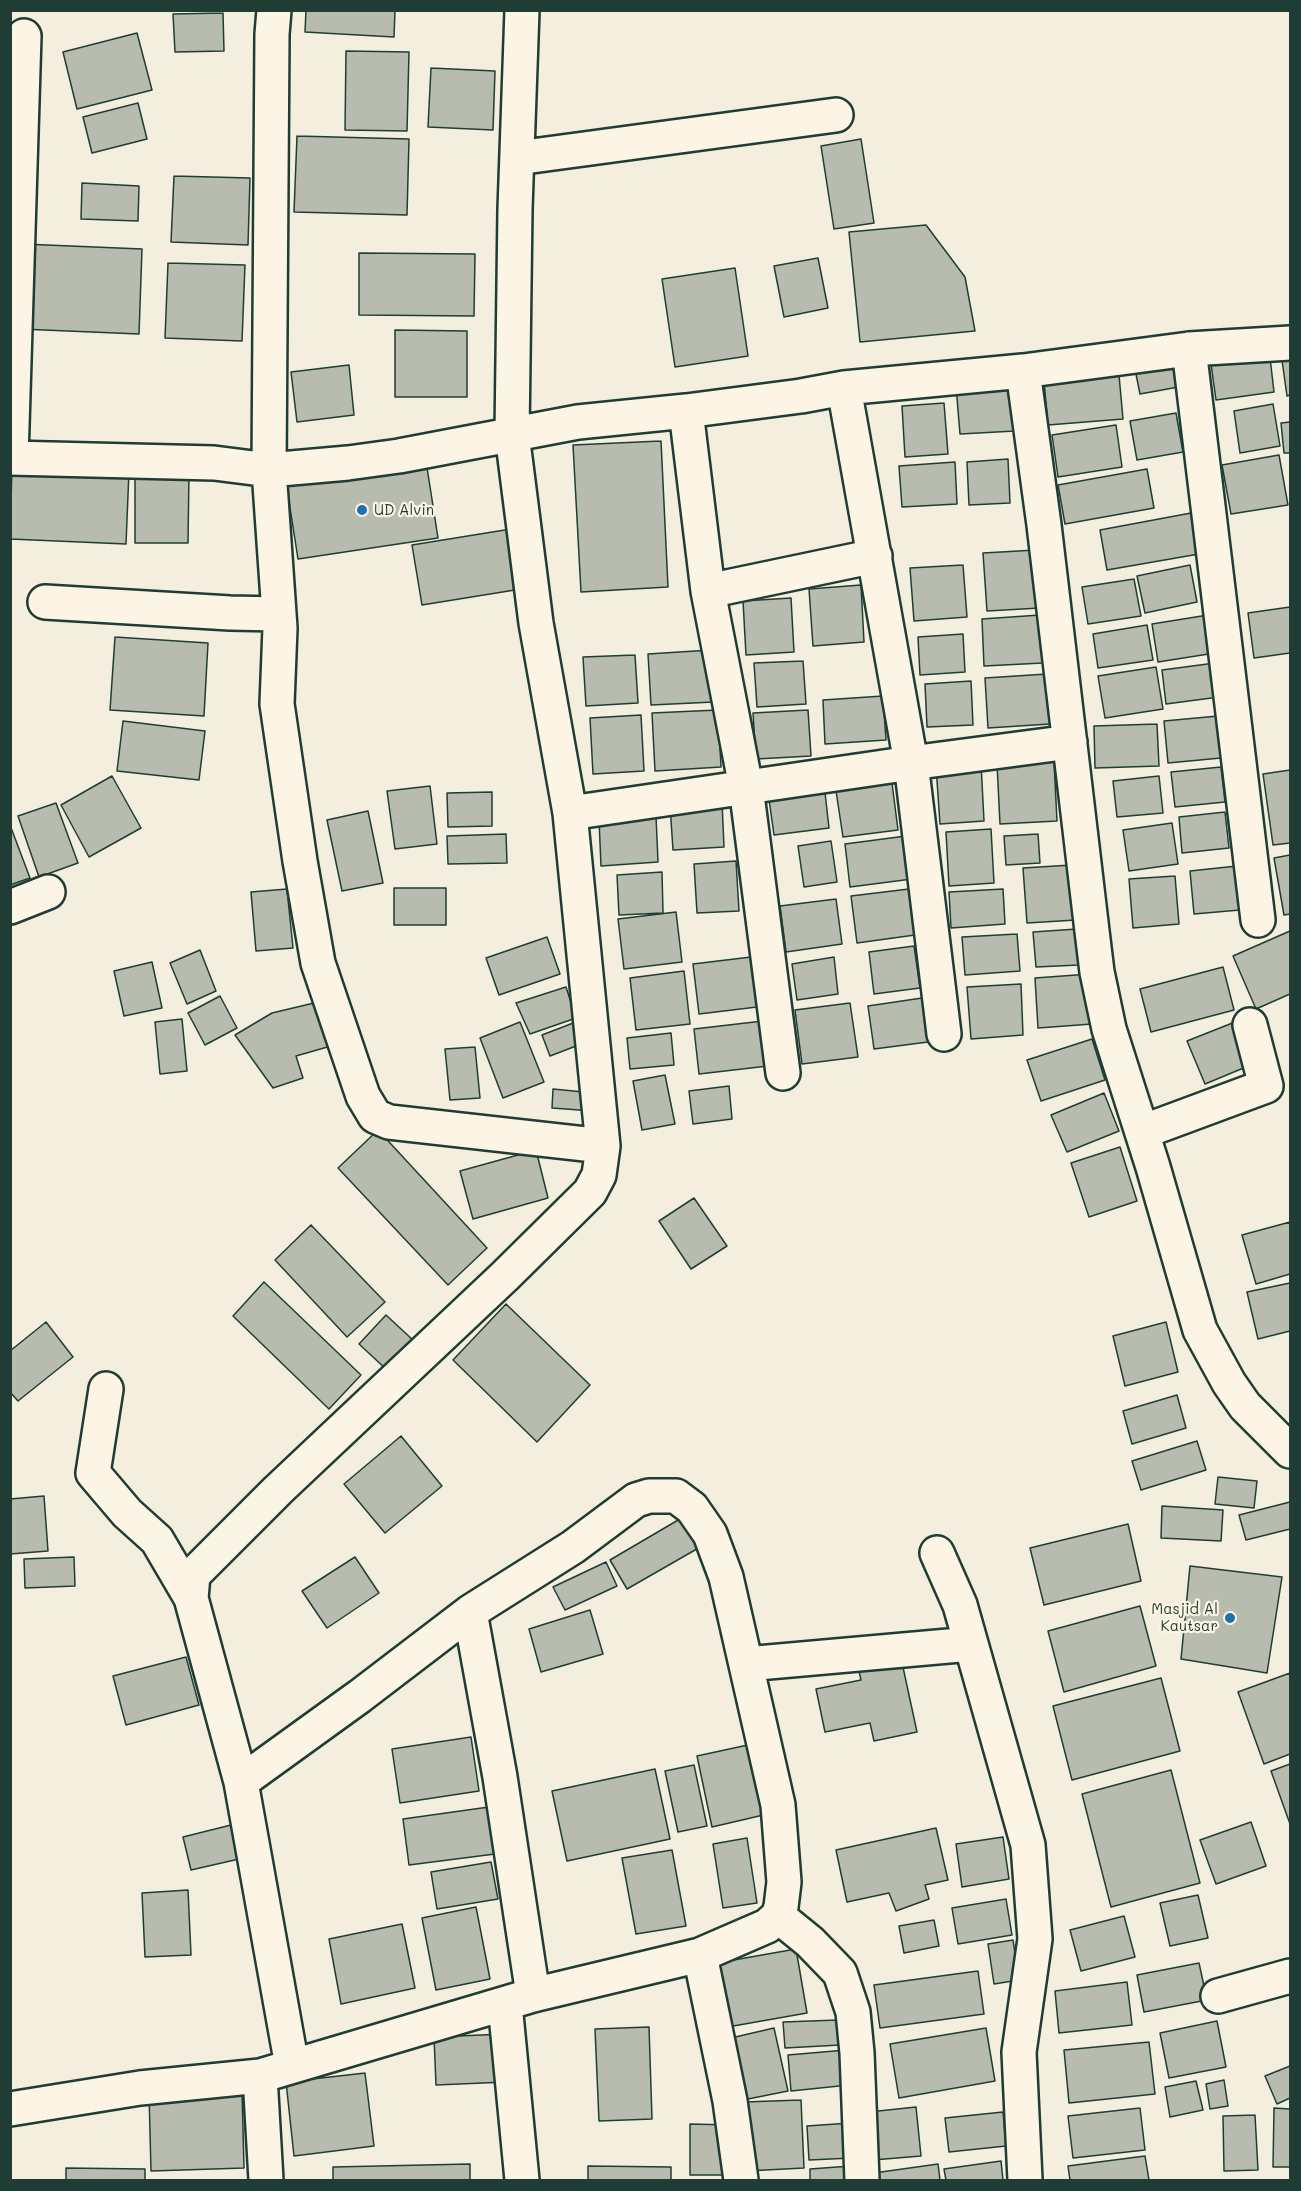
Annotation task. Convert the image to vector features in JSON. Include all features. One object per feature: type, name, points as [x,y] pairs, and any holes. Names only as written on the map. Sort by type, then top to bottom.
[{"type":"street","points":[[274,10],[269,470],[279,614],[277,704],[300,861],[318,963],[363,1096],[375,1116],[389,1122],[603,1146]]},
{"type":"street","points":[[190,1598],[194,1575],[207,1559],[506,1275],[590,1192],[598,1175],[603,1146],[570,813],[536,623],[512,434],[522,10]]},
{"type":"street","points":[[24,36],[11,458],[214,463],[269,470],[348,463],[399,456],[578,422],[801,396],[844,387],[1023,371],[1189,348],[1290,343]]},
{"type":"street","points":[[517,158],[836,116]]},
{"type":"street","points":[[1189,348],[1258,920]]},
{"type":"street","points":[[1023,371],[1044,525],[1078,830],[1097,972],[1109,1029],[1207,1346],[1245,1406],[1290,1451]]},
{"type":"street","points":[[844,387],[911,762],[945,1034]]},
{"type":"street","points":[[686,411],[708,591],[746,787],[783,1073]]},
{"type":"street","points":[[708,591],[875,556]]},
{"type":"street","points":[[45,602],[279,614]]},
{"type":"street","points":[[570,813],[911,762],[1070,742]]},
{"type":"street","points":[[10,907],[48,892]]},
{"type":"street","points":[[1142,1132],[1266,1086],[1250,1025]]},
{"type":"street","points":[[106,1389],[93,1473],[127,1513],[157,1540],[190,1598],[241,1782],[292,2066]]},
{"type":"street","points":[[10,2109],[140,2088],[260,2076],[519,2000],[700,1955],[767,1926],[778,1916],[782,1907],[784,1882],[778,1805],[726,1577],[710,1534],[692,1508],[676,1496],[650,1496],[636,1500],[573,1547],[470,1612],[360,1696],[241,1782]]},
{"type":"street","points":[[937,1553],[960,1605],[1028,1845],[1035,1939],[1019,2052],[1025,2181]]},
{"type":"street","points":[[470,1612],[500,1777],[519,2000],[522,2181]]},
{"type":"street","points":[[746,1664],[970,1644]]},
{"type":"street","points":[[778,1916],[810,1942],[840,1973],[853,2012],[857,2053],[862,2181]]},
{"type":"street","points":[[700,1955],[730,2102],[741,2181]]},
{"type":"street","points":[[1218,1996],[1290,1976]]},
{"type":"street","points":[[260,2076],[266,2181]]},
{"type":"building","points":[[306,10],[395,10],[394,37],[305,32]]},
{"type":"building","points":[[223,13],[224,51],[175,52],[173,14]]},
{"type":"building","points":[[137,33],[152,90],[77,109],[63,52]]},
{"type":"building","points":[[346,51],[409,52],[407,131],[345,130]]},
{"type":"building","points":[[431,68],[495,71],[493,130],[428,127]]},
{"type":"building","points":[[138,103],[147,139],[92,153],[83,117]]},
{"type":"building","points":[[297,136],[409,139],[407,215],[294,212]]},
{"type":"building","points":[[861,139],[874,223],[834,229],[821,146]]},
{"type":"building","points":[[174,176],[250,178],[248,245],[171,242]]},
{"type":"building","points":[[82,183],[139,186],[138,221],[81,219]]},
{"type":"building","points":[[926,225],[965,277],[975,331],[860,342],[849,232]]},
{"type":"building","points":[[23,244],[142,249],[139,334],[20,329]]},
{"type":"building","points":[[359,253],[475,254],[474,316],[359,315]]},
{"type":"building","points":[[818,258],[828,308],[784,317],[774,266]]},
{"type":"building","points":[[168,263],[245,265],[242,341],[165,338]]},
{"type":"building","points":[[735,268],[748,356],[675,367],[662,279]]},
{"type":"building","points":[[395,330],[467,331],[467,397],[395,397]]},
{"type":"building","points":[[1269,349],[1274,392],[1216,400],[1210,357]]},
{"type":"building","points":[[1179,352],[1184,386],[1140,394],[1133,359]]},
{"type":"building","points":[[1290,352],[1290,395],[1287,396],[1281,353]]},
{"type":"building","points":[[1118,364],[1123,419],[1048,425],[1043,370]]},
{"type":"building","points":[[349,365],[354,415],[297,422],[291,372]]},
{"type":"building","points":[[1012,383],[1015,431],[960,434],[956,386]]},
{"type":"building","points":[[944,403],[948,454],[905,457],[902,406]]},
{"type":"building","points":[[1273,404],[1280,446],[1240,453],[1234,411]]},
{"type":"building","points":[[1176,413],[1183,452],[1137,460],[1130,421]]},
{"type":"building","points":[[1290,422],[1290,453],[1284,453],[1281,423]]},
{"type":"building","points":[[1116,425],[1122,467],[1058,477],[1052,435]]},
{"type":"building","points":[[661,441],[668,587],[581,592],[573,445]]},
{"type":"building","points":[[1279,455],[1288,505],[1231,514],[1222,465]]},
{"type":"building","points":[[1008,459],[1010,503],[969,505],[967,462]]},
{"type":"building","name":"UD Alvin","points":[[426,461],[438,538],[298,559],[286,482]]},
{"type":"building","points":[[955,462],[957,504],[902,507],[899,466]]},
{"type":"building","points":[[12,466],[129,471],[126,544],[10,539]]},
{"type":"building","points":[[1147,469],[1154,508],[1065,524],[1058,485]]},
{"type":"building","points":[[135,471],[189,472],[188,543],[135,543]]},
{"type":"building","points":[[1191,513],[1199,554],[1107,570],[1100,530]]},
{"type":"building","points":[[511,529],[521,589],[422,605],[412,545]]},
{"type":"building","points":[[1036,550],[1040,608],[987,611],[983,553]]},
{"type":"building","points":[[963,565],[967,617],[914,621],[910,568]]},
{"type":"building","points":[[1190,565],[1197,602],[1145,613],[1137,576]]},
{"type":"building","points":[[1134,579],[1141,616],[1088,624],[1082,587]]},
{"type":"building","points":[[861,585],[864,642],[813,646],[809,589]]},
{"type":"building","points":[[791,598],[794,652],[746,655],[743,601]]},
{"type":"building","points":[[1290,607],[1290,653],[1254,658],[1248,613]]},
{"type":"building","points":[[1040,615],[1043,663],[984,666],[982,619]]},
{"type":"building","points":[[1208,615],[1215,653],[1158,662],[1152,624]]},
{"type":"building","points":[[1147,625],[1153,660],[1098,668],[1093,634]]},
{"type":"building","points":[[963,634],[965,672],[920,675],[918,637]]},
{"type":"building","points":[[115,637],[208,643],[204,716],[110,710]]},
{"type":"building","points":[[711,650],[714,702],[651,705],[648,654]]},
{"type":"building","points":[[635,655],[638,703],[586,706],[583,657]]},
{"type":"building","points":[[803,661],[806,704],[757,707],[754,663]]},
{"type":"building","points":[[1215,663],[1219,697],[1166,704],[1162,670]]},
{"type":"building","points":[[1156,667],[1163,709],[1105,718],[1098,676]]},
{"type":"building","points":[[1047,674],[1050,724],[988,728],[985,678]]},
{"type":"building","points":[[971,681],[973,725],[927,727],[925,684]]},
{"type":"building","points":[[883,696],[886,740],[825,744],[823,700]]},
{"type":"building","points":[[718,710],[721,767],[655,771],[652,713]]},
{"type":"building","points":[[808,710],[811,756],[756,759],[753,713]]},
{"type":"building","points":[[641,715],[644,771],[593,774],[590,718]]},
{"type":"building","points":[[1218,716],[1221,758],[1168,763],[1164,721]]},
{"type":"building","points":[[123,721],[205,731],[199,780],[117,771]]},
{"type":"building","points":[[1157,724],[1159,766],[1095,768],[1094,726]]},
{"type":"building","points":[[1054,761],[1057,821],[1000,824],[997,764]]},
{"type":"building","points":[[981,763],[984,821],[940,824],[936,766]]},
{"type":"building","points":[[1221,767],[1225,802],[1175,807],[1171,772]]},
{"type":"building","points":[[1290,770],[1290,843],[1273,845],[1263,774]]},
{"type":"building","points":[[112,776],[141,828],[89,857],[61,805]]},
{"type":"building","points":[[1159,776],[1163,813],[1117,817],[1113,781]]},
{"type":"building","points":[[892,783],[898,830],[843,837],[836,791]]},
{"type":"building","points":[[824,784],[829,828],[774,835],[768,792]]},
{"type":"building","points":[[430,786],[437,844],[395,849],[387,791]]},
{"type":"building","points":[[492,792],[492,826],[448,827],[447,793]]},
{"type":"building","points":[[722,802],[724,847],[673,850],[670,805]]},
{"type":"building","points":[[56,803],[78,863],[39,877],[18,816]]},
{"type":"building","points":[[368,811],[383,883],[342,891],[327,820]]},
{"type":"building","points":[[1225,812],[1229,848],[1182,853],[1179,817]]},
{"type":"building","points":[[656,816],[658,862],[601,866],[599,820]]},
{"type":"building","points":[[1172,823],[1178,864],[1129,871],[1123,830]]},
{"type":"building","points":[[10,825],[30,878],[10,885]]},
{"type":"building","points":[[991,829],[994,883],[949,886],[946,832]]},
{"type":"building","points":[[506,834],[507,863],[448,864],[447,836]]},
{"type":"building","points":[[1038,834],[1040,863],[1006,865],[1004,836]]},
{"type":"building","points":[[906,836],[912,879],[850,887],[845,844]]},
{"type":"building","points":[[831,841],[837,882],[804,887],[798,846]]},
{"type":"building","points":[[1290,855],[1290,914],[1284,915],[1274,858]]},
{"type":"building","points":[[736,861],[739,911],[697,913],[694,864]]},
{"type":"building","points":[[1072,865],[1076,920],[1027,923],[1023,868]]},
{"type":"building","points":[[1237,866],[1240,910],[1194,914],[1190,871]]},
{"type":"building","points":[[662,872],[663,913],[619,915],[617,875]]},
{"type":"building","points":[[1175,876],[1179,924],[1133,928],[1129,879]]},
{"type":"building","points":[[394,888],[446,888],[446,925],[394,925]]},
{"type":"building","points":[[287,889],[293,948],[256,951],[251,892]]},
{"type":"building","points":[[909,889],[915,935],[857,943],[851,896]]},
{"type":"building","points":[[1003,889],[1005,924],[951,928],[949,892]]},
{"type":"building","points":[[836,899],[842,944],[786,952],[780,906]]},
{"type":"building","points":[[676,912],[682,962],[624,969],[618,919]]},
{"type":"building","points":[[1077,929],[1079,965],[1036,967],[1033,932]]},
{"type":"building","points":[[1290,931],[1290,994],[1256,1009],[1233,956]]},
{"type":"building","points":[[1017,934],[1020,971],[965,975],[962,937]]},
{"type":"building","points":[[547,937],[560,974],[499,995],[486,958]]},
{"type":"building","points":[[914,946],[920,988],[874,994],[869,952]]},
{"type":"building","points":[[200,950],[216,991],[187,1004],[170,963]]},
{"type":"building","points":[[751,957],[757,1007],[699,1014],[693,964]]},
{"type":"building","points":[[834,957],[838,994],[797,1000],[792,964]]},
{"type":"building","points":[[152,962],[162,1008],[124,1016],[114,971]]},
{"type":"building","points":[[1223,967],[1234,1010],[1151,1032],[1140,989]]},
{"type":"building","points":[[684,971],[690,1024],[636,1030],[630,978]]},
{"type":"building","points":[[1090,974],[1092,1024],[1038,1028],[1035,978]]},
{"type":"building","points":[[1021,984],[1023,1035],[971,1039],[967,987]]},
{"type":"building","points":[[566,987],[576,1018],[530,1034],[516,1003]]},
{"type":"building","points":[[220,996],[237,1028],[205,1045],[188,1013]]},
{"type":"building","points":[[922,998],[928,1042],[874,1049],[868,1006]]},
{"type":"building","points":[[314,1003],[331,1046],[296,1056],[303,1078],[273,1088],[235,1035],[272,1013]]},
{"type":"building","points":[[850,1003],[858,1057],[802,1064],[795,1010]]},
{"type":"building","points":[[182,1019],[187,1071],[160,1074],[155,1022]]},
{"type":"building","points":[[581,1020],[589,1041],[550,1056],[542,1035]]},
{"type":"building","points":[[1240,1020],[1258,1062],[1205,1084],[1187,1041]]},
{"type":"building","points":[[763,1021],[768,1066],[699,1074],[694,1029]]},
{"type":"building","points":[[520,1022],[544,1082],[503,1098],[480,1038]]},
{"type":"building","points":[[671,1033],[674,1065],[630,1069],[627,1038]]},
{"type":"building","points":[[1092,1039],[1105,1080],[1041,1101],[1027,1060]]},
{"type":"building","points":[[475,1047],[480,1098],[450,1100],[445,1049]]},
{"type":"building","points":[[665,1075],[675,1124],[642,1130],[633,1081]]},
{"type":"building","points":[[729,1086],[732,1119],[693,1124],[689,1091]]},
{"type":"building","points":[[553,1089],[594,1093],[593,1111],[552,1108]]},
{"type":"building","points":[[1104,1093],[1119,1131],[1067,1152],[1051,1115]]},
{"type":"building","points":[[378,1130],[487,1248],[448,1285],[338,1168]]},
{"type":"building","points":[[1120,1147],[1137,1201],[1089,1217],[1071,1163]]},
{"type":"building","points":[[536,1150],[548,1198],[473,1219],[460,1171]]},
{"type":"building","points":[[694,1198],[727,1246],[691,1269],[659,1221]]},
{"type":"building","points":[[1290,1222],[1290,1274],[1256,1284],[1242,1235]]},
{"type":"building","points":[[311,1225],[385,1302],[347,1337],[275,1260]]},
{"type":"building","points":[[264,1282],[361,1375],[329,1409],[233,1316]]},
{"type":"building","points":[[1290,1283],[1290,1331],[1258,1339],[1247,1292]]},
{"type":"building","points":[[506,1304],[590,1385],[537,1442],[453,1360]]},
{"type":"building","points":[[386,1315],[414,1341],[387,1370],[359,1344]]},
{"type":"building","points":[[46,1322],[73,1357],[18,1401],[10,1392],[10,1351]]},
{"type":"building","points":[[1166,1322],[1178,1372],[1125,1386],[1113,1336]]},
{"type":"building","points":[[1177,1395],[1186,1428],[1132,1444],[1123,1411]]},
{"type":"building","points":[[401,1436],[442,1486],[385,1533],[344,1484]]},
{"type":"building","points":[[1197,1441],[1206,1470],[1141,1490],[1132,1461]]},
{"type":"building","points":[[1218,1477],[1257,1481],[1254,1508],[1215,1504]]},
{"type":"building","points":[[44,1496],[48,1551],[10,1554],[10,1499]]},
{"type":"building","points":[[1290,1502],[1290,1529],[1246,1540],[1239,1515]]},
{"type":"building","points":[[1162,1506],[1223,1510],[1221,1541],[1161,1538]]},
{"type":"building","points":[[685,1516],[702,1546],[627,1589],[610,1560]]},
{"type":"building","points":[[1128,1524],[1141,1581],[1044,1605],[1030,1548]]},
{"type":"building","points":[[74,1557],[75,1586],[25,1588],[24,1559]]},
{"type":"building","points":[[355,1557],[379,1593],[327,1628],[302,1591]]},
{"type":"building","points":[[606,1562],[617,1586],[565,1610],[553,1587]]},
{"type":"building","name":"Masjid Al Kautsar","points":[[1190,1566],[1282,1577],[1267,1673],[1181,1659]]},
{"type":"building","points":[[1140,1606],[1156,1666],[1064,1692],[1048,1631]]},
{"type":"building","points":[[590,1610],[603,1654],[541,1672],[529,1629]]},
{"type":"building","points":[[186,1657],[199,1705],[126,1725],[113,1676]]},
{"type":"building","points":[[901,1658],[917,1732],[874,1741],[870,1723],[825,1732],[816,1689],[861,1680],[858,1667]]},
{"type":"building","points":[[1290,1673],[1290,1754],[1264,1764],[1238,1692]]},
{"type":"building","points":[[1161,1678],[1180,1751],[1072,1780],[1053,1706]]},
{"type":"building","points":[[471,1737],[479,1791],[400,1803],[392,1749]]},
{"type":"building","points":[[757,1743],[772,1813],[712,1827],[697,1756]]},
{"type":"building","points":[[1290,1764],[1290,1824],[1271,1771]]},
{"type":"building","points":[[694,1765],[707,1826],[678,1832],[665,1771]]},
{"type":"building","points":[[655,1769],[670,1839],[567,1861],[552,1791]]},
{"type":"building","points":[[1171,1770],[1200,1883],[1111,1907],[1082,1794]]},
{"type":"building","points":[[489,1807],[495,1854],[409,1865],[403,1819]]},
{"type":"building","points":[[1251,1822],[1266,1866],[1216,1884],[1200,1840]]},
{"type":"building","points":[[231,1825],[239,1859],[191,1870],[183,1837]]},
{"type":"building","points":[[936,1828],[948,1880],[925,1885],[929,1899],[896,1911],[889,1893],[847,1902],[836,1850]]},
{"type":"building","points":[[1003,1837],[1009,1879],[962,1887],[956,1844]]},
{"type":"building","points":[[747,1838],[757,1903],[723,1908],[713,1844]]},
{"type":"building","points":[[672,1850],[686,1926],[636,1934],[622,1858]]},
{"type":"building","points":[[491,1862],[498,1899],[437,1909],[431,1872]]},
{"type":"building","points":[[188,1890],[191,1955],[145,1957],[142,1893]]},
{"type":"building","points":[[1198,1895],[1208,1938],[1170,1946],[1160,1903]]},
{"type":"building","points":[[1006,1899],[1012,1935],[958,1944],[952,1908]]},
{"type":"building","points":[[476,1907],[490,1979],[436,1990],[422,1918]]},
{"type":"building","points":[[1124,1916],[1135,1957],[1081,1971],[1070,1930]]},
{"type":"building","points":[[934,1920],[939,1946],[904,1953],[899,1926]]},
{"type":"building","points":[[402,1924],[415,1988],[341,2004],[329,1939]]},
{"type":"building","points":[[1013,1940],[1019,1980],[994,1984],[988,1944]]},
{"type":"building","points":[[796,1949],[807,2013],[722,2028],[711,1964]]},
{"type":"building","points":[[1199,1963],[1207,2000],[1144,2012],[1137,1975]]},
{"type":"building","points":[[978,1971],[984,2014],[880,2028],[874,1985]]},
{"type":"building","points":[[1127,1982],[1132,2025],[1059,2033],[1055,1991]]},
{"type":"building","points":[[838,2020],[840,2045],[785,2048],[783,2022]]},
{"type":"building","points":[[1217,2021],[1226,2067],[1169,2078],[1160,2033]]},
{"type":"building","points":[[649,2027],[652,2119],[599,2121],[595,2029]]},
{"type":"building","points":[[774,2028],[788,2091],[743,2100],[731,2038]]},
{"type":"building","points":[[986,2028],[995,2081],[899,2098],[890,2044]]},
{"type":"building","points":[[505,2034],[506,2082],[436,2085],[434,2037]]},
{"type":"building","points":[[1149,2042],[1155,2094],[1069,2103],[1064,2050]]},
{"type":"building","points":[[846,2050],[849,2085],[791,2091],[788,2055]]},
{"type":"building","points":[[1290,2066],[1290,2098],[1277,2104],[1265,2076]]},
{"type":"building","points":[[365,2073],[374,2146],[294,2156],[286,2082]]},
{"type":"building","points":[[1224,2080],[1228,2106],[1210,2109],[1206,2084]]},
{"type":"building","points":[[1196,2081],[1203,2110],[1170,2117],[1165,2087]]},
{"type":"building","points":[[242,2091],[244,2168],[151,2171],[149,2093]]},
{"type":"building","points":[[801,2100],[804,2168],[746,2171],[744,2102]]},
{"type":"building","points":[[916,2107],[921,2156],[873,2160],[869,2112]]},
{"type":"building","points":[[1140,2108],[1145,2150],[1073,2158],[1068,2116]]},
{"type":"building","points":[[1274,2108],[1290,2109],[1290,2167],[1273,2167]]},
{"type":"building","points":[[1003,2112],[1006,2146],[949,2152],[945,2118]]},
{"type":"building","points":[[1255,2115],[1258,2170],[1224,2171],[1223,2116]]},
{"type":"building","points":[[850,2123],[852,2158],[809,2160],[807,2126]]},
{"type":"building","points":[[690,2124],[730,2125],[730,2175],[690,2175]]},
{"type":"building","points":[[1145,2156],[1149,2180],[1070,2180],[1068,2166]]},
{"type":"building","points":[[1001,2161],[1003,2180],[946,2180],[944,2169]]},
{"type":"building","points":[[470,2164],[470,2180],[333,2180],[333,2167]]},
{"type":"building","points":[[938,2164],[940,2180],[875,2180],[874,2173]]},
{"type":"building","points":[[588,2166],[671,2167],[671,2180],[588,2180]]},
{"type":"building","points":[[851,2166],[853,2180],[810,2180],[810,2169]]},
{"type":"building","points":[[66,2168],[145,2169],[145,2180],[66,2180]]},
{"type":"place","name":"UD Alvin","points":[[362,510]]},
{"type":"place","name":"Masjid Al Kautsar","points":[[1230,1618]]}]
